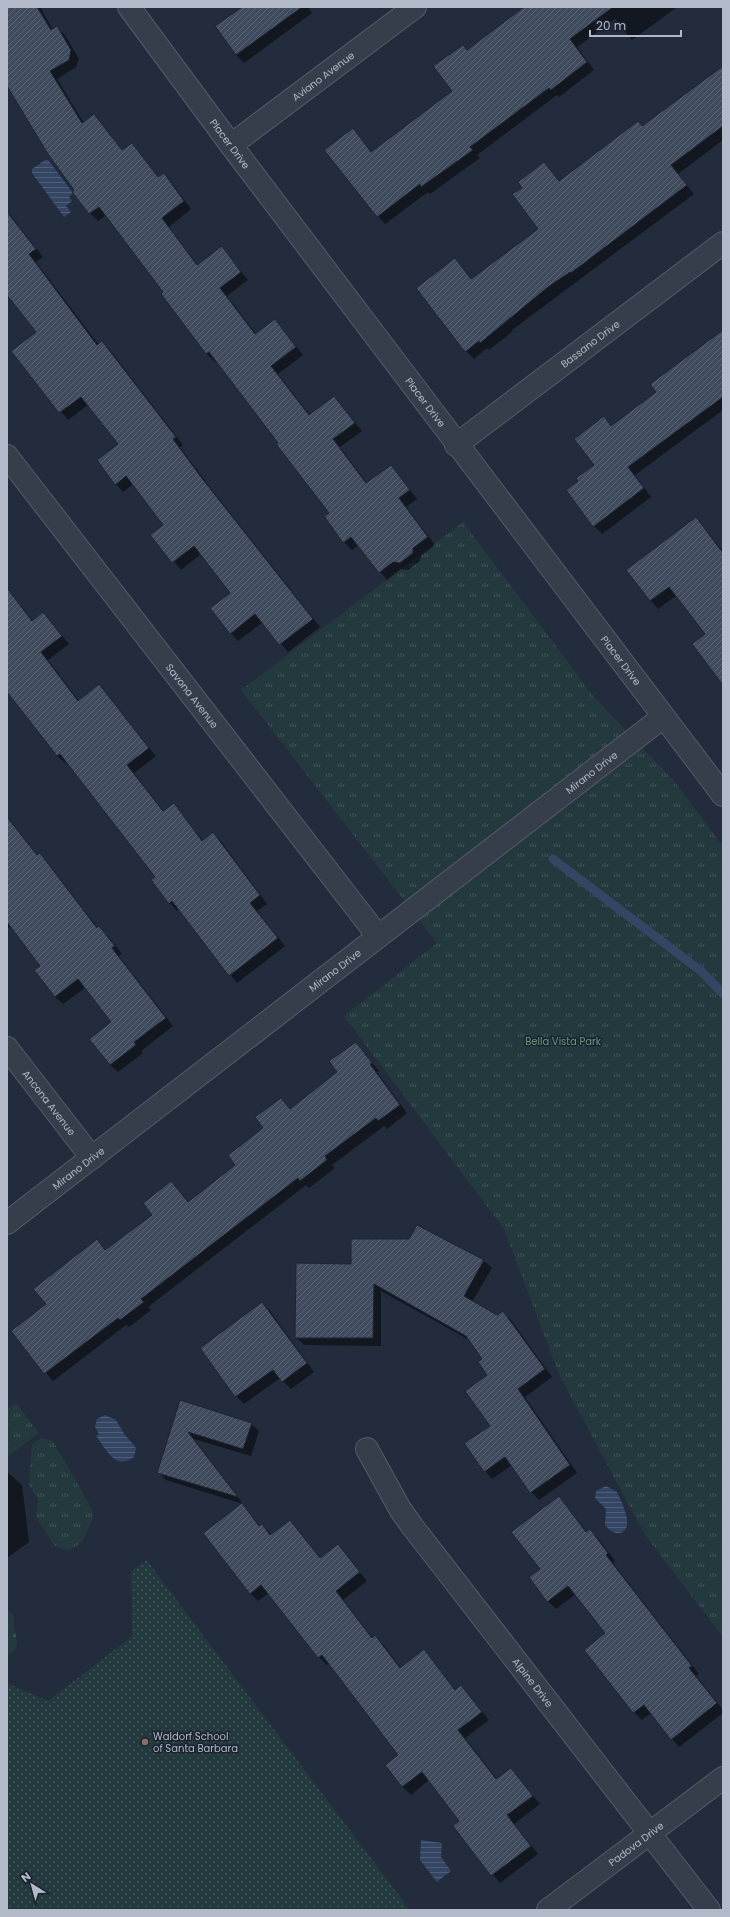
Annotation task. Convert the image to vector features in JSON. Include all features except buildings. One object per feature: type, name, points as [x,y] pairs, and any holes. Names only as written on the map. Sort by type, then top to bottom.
[{"type":"street","name":"Placer Drive","points":[[130,7],[231,146],[723,796]]},
{"type":"street","name":"Aviano Avenue","points":[[231,146],[415,7]]},
{"type":"street","name":"Bassano Drive","points":[[456,445],[723,243]]},
{"type":"street","name":"Savona Avenue","points":[[7,456],[378,936]]},
{"type":"street","name":"Mirano Drive","points":[[7,1223],[663,717]]},
{"type":"street","name":"Ancona Avenue","points":[[7,1048],[92,1158]]},
{"type":"street","name":"Alpine Drive","points":[[367,1449],[400,1509],[412,1526],[709,1910]]},
{"type":"street","name":"Padova Drive","points":[[548,1910],[723,1778]]},
{"type":"green space","name":"Bella Vista Park","points":[[463,522],[594,697],[674,781],[723,846],[723,1637],[645,1535],[559,1374],[504,1229],[344,1016],[437,943],[241,690]]},
{"type":"green space","points":[[16,1403],[39,1433],[7,1457],[7,1409]]},
{"type":"green space","points":[[41,1438],[53,1441],[92,1509],[93,1518],[82,1543],[68,1551],[54,1545],[36,1517],[38,1499],[29,1485],[32,1445]]},
{"type":"green space","name":"Waldorf School of Santa Barbara","points":[[147,1560],[410,1910],[7,1910],[7,1686],[9,1684],[48,1701],[132,1636],[131,1571]]},
{"type":"green space","points":[[7,1611],[13,1615],[17,1646],[7,1655]]},
{"type":"water","points":[[45,160],[48,160],[73,193],[69,197],[72,201],[66,206],[71,212],[64,217],[32,173],[32,169]]},
{"type":"water","points":[[105,1415],[116,1420],[125,1435],[134,1445],[136,1449],[134,1457],[122,1462],[117,1460],[112,1457],[96,1436],[99,1434],[95,1427],[97,1419]]},
{"type":"water","points":[[606,1486],[617,1492],[625,1512],[627,1525],[626,1529],[620,1533],[613,1532],[605,1525],[606,1509],[595,1498],[596,1491]]},
{"type":"water","points":[[421,1840],[442,1843],[441,1857],[451,1871],[437,1882],[420,1860]]},
{"type":"waterway","points":[[553,859],[701,971],[723,994]]},
{"type":"place","name":"Waldorf School of Santa Barbara","points":[[145,1742]]}]
